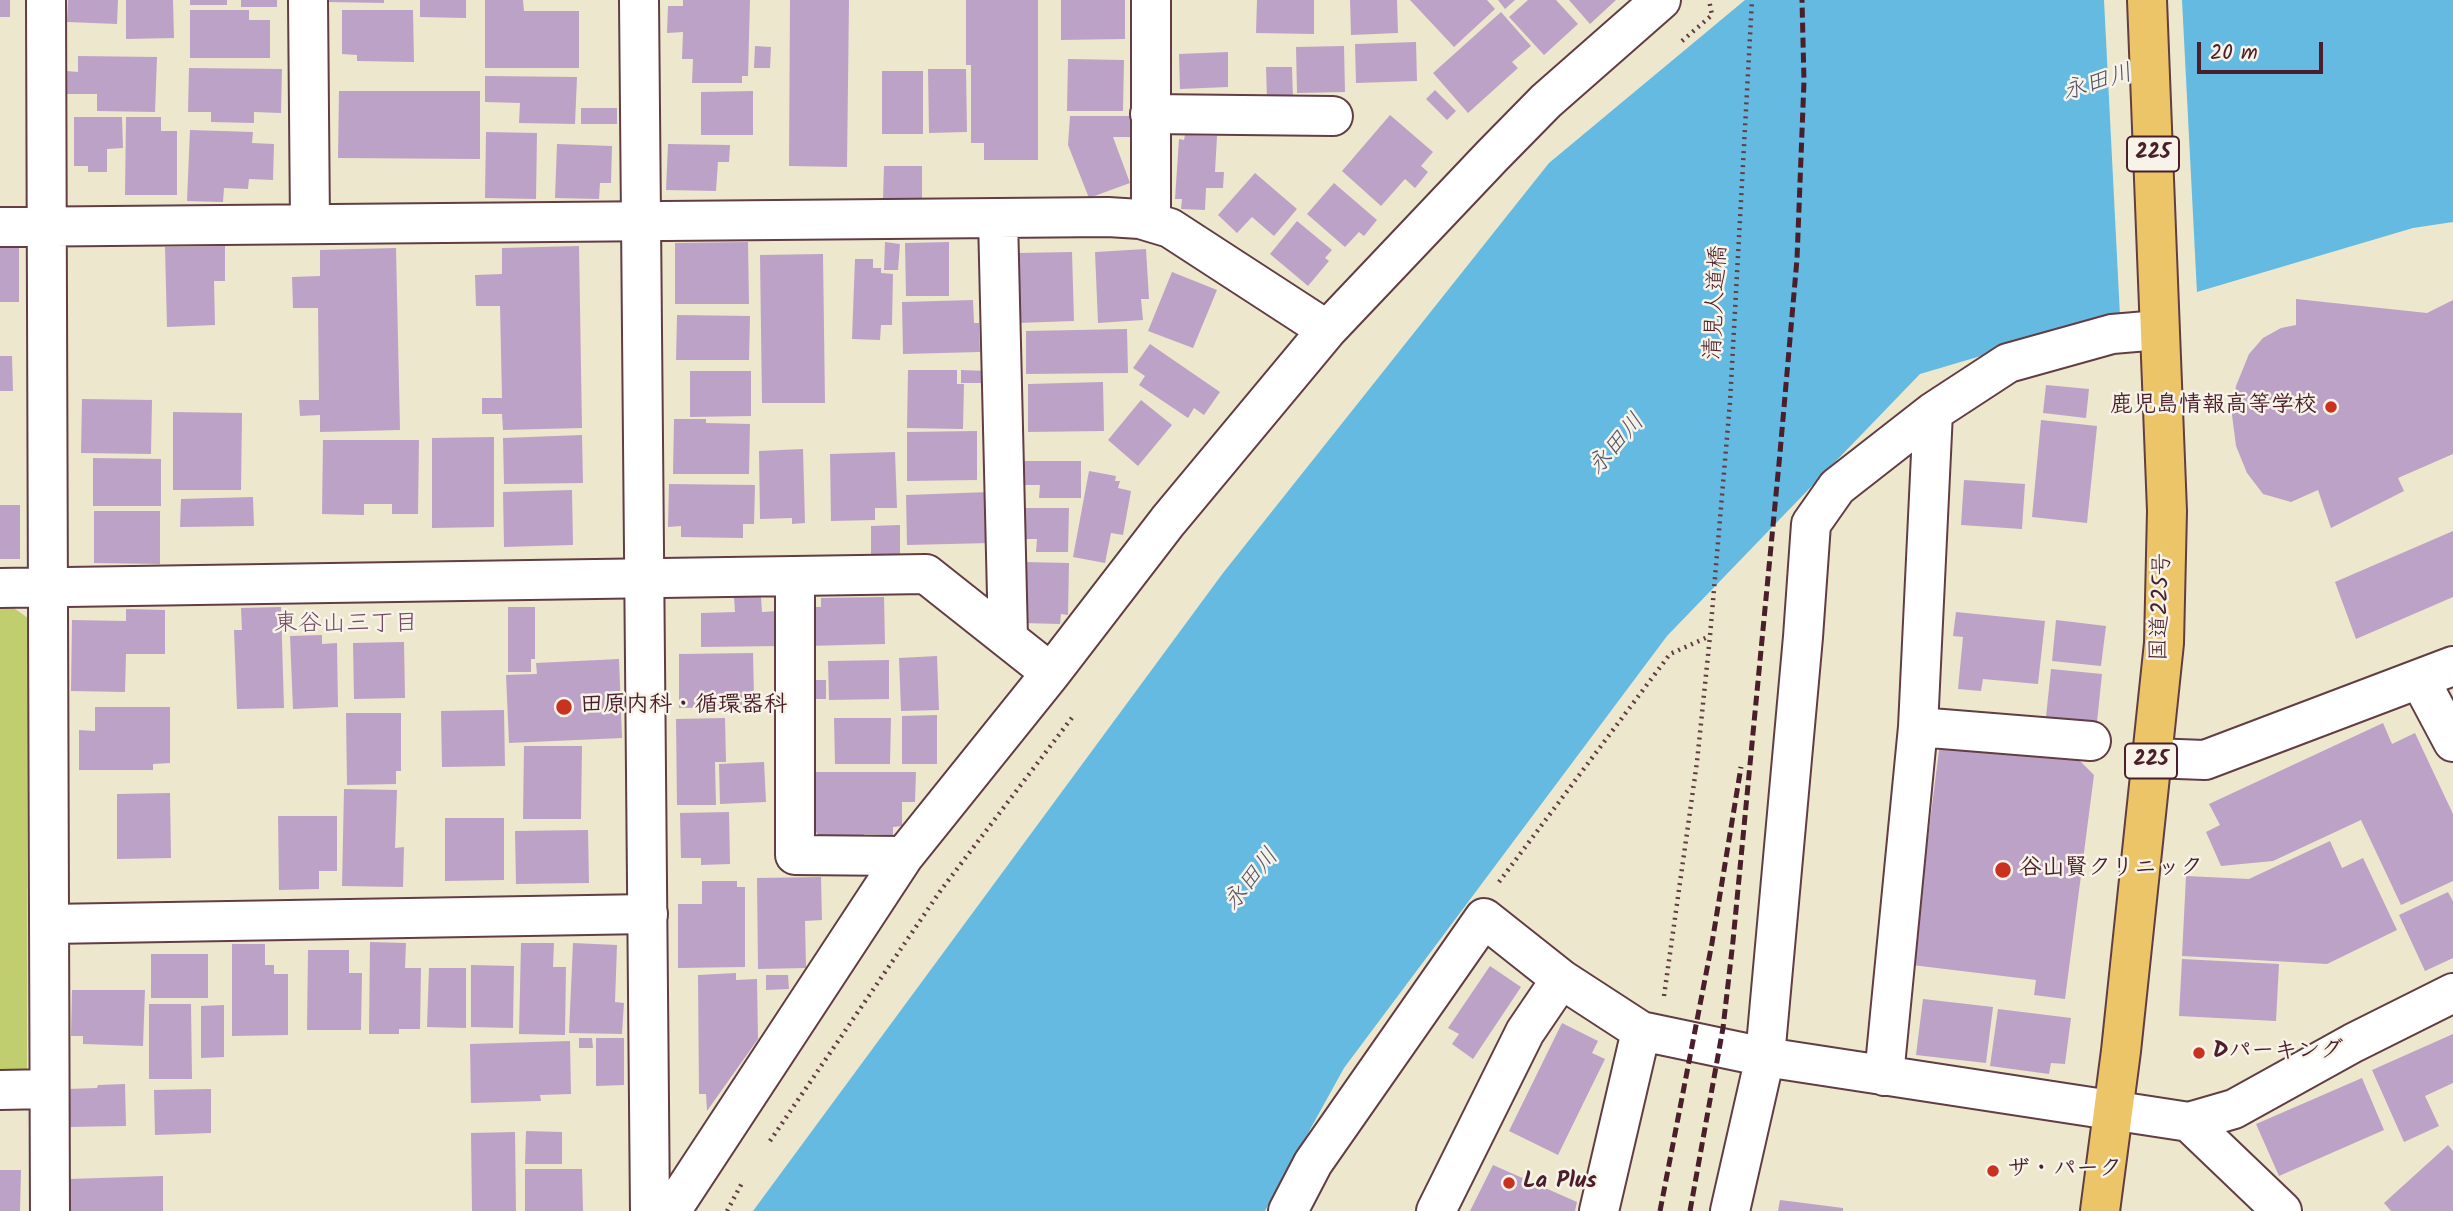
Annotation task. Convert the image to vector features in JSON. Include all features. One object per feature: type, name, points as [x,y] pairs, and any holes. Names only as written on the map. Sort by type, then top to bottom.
[{"type":"highway","name":"国道225号","points":[[2101,1211],[2164,643],[2167,511],[2147,0]]},
{"type":"street","points":[[46,0],[50,1211]]},
{"type":"street","points":[[308,0],[310,224]]},
{"type":"street","points":[[639,0],[650,1211]]},
{"type":"street","points":[[1151,0],[1151,222]]},
{"type":"street","points":[[671,1211],[904,856],[1051,673],[1168,521],[1327,330],[1546,101],[1661,0]]},
{"type":"street","points":[[1150,114],[1333,116]]},
{"type":"street","points":[[0,227],[1108,217],[1140,219],[1170,228],[1327,330]]},
{"type":"street","points":[[998,218],[1008,638]]},
{"type":"street","points":[[1730,1211],[1765,1057],[1811,524],[1837,487],[1933,412],[2008,363],[2159,319]]},
{"type":"street","points":[[1884,1076],[1918,727],[1933,412]]},
{"type":"street","points":[[0,588],[926,574],[1051,673]]},
{"type":"street","points":[[795,576],[796,855],[904,856]]},
{"type":"street","points":[[2151,758],[2205,760],[2437,673],[2453,742]]},
{"type":"street","points":[[1918,727],[2091,741]]},
{"type":"street","points":[[49,924],[648,914]]},
{"type":"street","points":[[1288,1211],[1313,1163],[1484,918],[1561,979],[1650,1032],[1765,1057],[2189,1122],[2234,1109],[2353,1043],[2453,993]]},
{"type":"street","points":[[1436,1211],[1524,1032],[1561,979]]},
{"type":"street","points":[[1599,1211],[1650,1032]]},
{"type":"street","points":[[0,1090],[49,1089]]},
{"type":"street","points":[[2189,1122],[2282,1211]]},
{"type":"path","points":[[1674,47],[1712,15],[1709,0]]},
{"type":"path","name":"清見人道橋","points":[[1650,1032],[1697,762],[1710,636],[1710,608],[1730,402],[1752,0]]},
{"type":"path","points":[[1484,918],[1493,890],[1670,654],[1710,636]]},
{"type":"path","points":[[768,1143],[941,890],[1076,712]]},
{"type":"path","points":[[727,1211],[745,1178]]},
{"type":"green space","points":[[0,606],[11,606],[28,618],[27,1073],[0,1087]]},
{"type":"water","name":"永田川","points":[[1745,0],[2453,0],[2453,222],[2413,228],[1920,374],[1667,636],[1344,1068],[1265,1211],[753,1211],[1223,573],[1549,163]]},
{"type":"pier","points":[[2104,0],[2182,0],[2197,293],[2120,316]]},
{"type":"building","points":[[0,0],[10,0],[10,17],[0,17]]},
{"type":"building","points":[[68,0],[118,0],[117,24],[67,22]]},
{"type":"building","points":[[126,0],[173,0],[174,38],[126,39]]},
{"type":"building","points":[[190,0],[227,0],[227,5],[190,5]]},
{"type":"building","points":[[241,0],[277,0],[277,7],[241,7]]},
{"type":"building","points":[[384,0],[384,3],[326,2]]},
{"type":"building","points":[[420,0],[466,0],[466,18],[420,17]]},
{"type":"building","points":[[485,0],[523,0],[524,11],[579,11],[579,68],[485,68]]},
{"type":"building","points":[[683,0],[750,0],[748,76],[742,76],[742,83],[692,83],[693,59],[682,59],[683,32],[667,33],[668,6],[683,6]]},
{"type":"building","points":[[790,0],[849,0],[847,167],[789,166]]},
{"type":"building","points":[[966,0],[1038,0],[1038,160],[984,160],[984,143],[971,143],[971,65],[966,65]]},
{"type":"building","points":[[1061,0],[1125,0],[1125,39],[1061,40]]},
{"type":"building","points":[[1257,0],[1314,0],[1314,34],[1256,33]]},
{"type":"building","points":[[1350,0],[1397,0],[1398,33],[1351,35]]},
{"type":"building","points":[[1410,0],[1487,0],[1495,9],[1454,47]]},
{"type":"building","points":[[1498,0],[1515,0],[1505,9]]},
{"type":"building","points":[[1528,0],[1556,0],[1578,24],[1544,55],[1509,17]]},
{"type":"building","points":[[1569,0],[1616,0],[1590,24]]},
{"type":"building","points":[[190,10],[249,10],[249,20],[270,20],[270,58],[190,58]]},
{"type":"building","points":[[342,10],[413,10],[414,62],[357,61],[357,55],[342,54]]},
{"type":"building","points":[[1501,12],[1531,46],[1512,62],[1518,68],[1468,113],[1433,73]]},
{"type":"building","points":[[1416,42],[1417,81],[1356,83],[1355,44]]},
{"type":"building","points":[[755,46],[771,47],[770,68],[754,68]]},
{"type":"building","points":[[1344,46],[1345,92],[1297,93],[1296,47]]},
{"type":"building","points":[[1228,52],[1228,87],[1180,89],[1179,54]]},
{"type":"building","points":[[78,56],[157,57],[155,112],[97,111],[97,94],[66,94],[66,71],[78,72]]},
{"type":"building","points":[[1068,59],[1124,60],[1123,111],[1067,111]]},
{"type":"building","points":[[1266,67],[1292,67],[1293,98],[1267,99]]},
{"type":"building","points":[[189,68],[282,69],[281,113],[254,112],[254,123],[211,122],[211,112],[188,112]]},
{"type":"building","points":[[928,69],[966,69],[967,132],[929,133]]},
{"type":"building","points":[[882,71],[923,71],[923,134],[882,134]]},
{"type":"building","points":[[485,76],[577,77],[575,124],[519,123],[520,103],[485,102]]},
{"type":"building","points":[[1435,90],[1456,111],[1447,120],[1426,99]]},
{"type":"building","points":[[339,91],[480,91],[480,159],[338,158]]},
{"type":"building","points":[[753,91],[753,135],[701,135],[701,92]]},
{"type":"building","points":[[581,108],[617,108],[617,124],[581,124]]},
{"type":"building","points":[[1390,115],[1433,152],[1421,166],[1428,172],[1415,188],[1405,179],[1381,206],[1342,171]]},
{"type":"building","points":[[1070,116],[1136,116],[1136,137],[1113,137],[1130,183],[1089,198],[1068,145]]},
{"type":"building","points":[[74,117],[122,117],[123,148],[107,149],[107,172],[88,172],[88,166],[74,166]]},
{"type":"building","points":[[126,117],[161,117],[161,131],[177,131],[177,195],[125,195]]},
{"type":"building","points":[[190,130],[253,132],[252,143],[274,144],[273,180],[249,179],[248,189],[224,188],[223,202],[187,201]]},
{"type":"building","points":[[486,132],[537,133],[536,199],[485,198]]},
{"type":"building","points":[[1185,135],[1217,136],[1215,172],[1224,172],[1223,188],[1206,188],[1205,210],[1181,209],[1182,199],[1175,199],[1179,139],[1184,140]]},
{"type":"building","points":[[557,144],[612,146],[611,183],[600,183],[599,199],[555,198]]},
{"type":"building","points":[[668,144],[730,145],[729,162],[718,162],[716,191],[666,190]]},
{"type":"building","points":[[884,166],[922,166],[922,200],[883,199]]},
{"type":"building","points":[[1255,173],[1297,209],[1274,236],[1252,217],[1237,233],[1218,215]]},
{"type":"building","points":[[1334,183],[1377,220],[1364,236],[1359,232],[1345,247],[1307,214]]},
{"type":"building","points":[[1297,221],[1332,250],[1325,258],[1329,261],[1308,286],[1270,254]]},
{"type":"building","points":[[748,242],[749,304],[675,304],[675,243]]},
{"type":"building","points":[[885,242],[900,244],[898,270],[884,270]]},
{"type":"building","points":[[949,242],[949,296],[906,296],[905,243]]},
{"type":"building","points":[[225,246],[225,281],[214,281],[215,325],[167,327],[165,247]]},
{"type":"building","points":[[579,246],[582,428],[503,430],[502,414],[482,414],[482,398],[502,398],[500,306],[476,306],[475,275],[502,274],[502,248]]},
{"type":"building","points":[[0,248],[19,248],[19,302],[0,302]]},
{"type":"building","points":[[396,248],[400,430],[320,432],[320,415],[300,416],[299,400],[319,400],[318,308],[293,308],[292,277],[320,276],[320,250]]},
{"type":"building","points":[[1146,249],[1149,299],[1141,299],[1143,320],[1098,323],[1095,252]]},
{"type":"building","points":[[1072,252],[1074,321],[1018,323],[1017,253]]},
{"type":"building","points":[[823,254],[825,403],[762,403],[760,255]]},
{"type":"building","points":[[855,259],[873,259],[873,268],[881,268],[881,273],[893,274],[892,325],[881,325],[880,340],[852,339]]},
{"type":"building","points":[[1172,272],[1217,290],[1193,348],[1148,331]]},
{"type":"building","points":[[2296,299],[2427,313],[2453,300],[2453,454],[2398,478],[2404,491],[2331,528],[2318,490],[2291,502],[2263,494],[2247,473],[2236,446],[2232,415],[2236,386],[2249,354],[2263,338],[2281,328],[2296,325]]},
{"type":"building","points":[[973,300],[974,323],[979,323],[980,352],[903,354],[902,302]]},
{"type":"building","points":[[677,315],[750,316],[749,360],[676,360]]},
{"type":"building","points":[[1127,329],[1128,373],[1026,374],[1026,331]]},
{"type":"building","points":[[1150,344],[1220,392],[1204,415],[1194,408],[1188,418],[1139,385],[1145,376],[1133,368]]},
{"type":"building","points":[[0,356],[12,356],[13,391],[0,391]]},
{"type":"building","points":[[908,370],[957,370],[957,384],[964,384],[963,429],[907,428]]},
{"type":"building","points":[[961,370],[989,371],[989,383],[961,383]]},
{"type":"building","points":[[690,371],[751,371],[751,416],[690,417]]},
{"type":"building","points":[[1103,382],[1104,431],[1028,432],[1028,384]]},
{"type":"building","points":[[2046,385],[2089,389],[2086,418],[2043,413]]},
{"type":"building","points":[[82,399],[152,400],[151,454],[81,453]]},
{"type":"building","points":[[1141,400],[1172,425],[1138,466],[1108,440]]},
{"type":"building","points":[[173,412],[242,413],[241,490],[173,490]]},
{"type":"building","points":[[674,419],[706,419],[706,423],[750,424],[749,474],[673,474]]},
{"type":"building","points":[[2041,420],[2097,426],[2087,523],[2032,517]]},
{"type":"building","points":[[977,431],[977,480],[907,481],[907,432]]},
{"type":"building","points":[[582,435],[583,483],[504,484],[503,438]]},
{"type":"building","points":[[494,437],[494,527],[432,528],[432,438]]},
{"type":"building","points":[[323,440],[419,440],[418,514],[392,514],[392,504],[364,504],[364,515],[322,514]]},
{"type":"building","points":[[803,449],[805,523],[792,524],[792,518],[760,519],[759,451]]},
{"type":"building","points":[[895,452],[897,508],[875,508],[875,520],[831,521],[830,454]]},
{"type":"building","points":[[93,458],[161,459],[161,506],[93,506]]},
{"type":"building","points":[[1022,461],[1081,461],[1081,498],[1039,498],[1040,485],[1022,485]]},
{"type":"building","points":[[1089,471],[1116,476],[1115,481],[1120,481],[1118,488],[1131,491],[1123,535],[1111,533],[1105,563],[1073,557]]},
{"type":"building","points":[[1964,480],[2025,484],[2022,529],[1961,525]]},
{"type":"building","points":[[669,484],[755,485],[754,524],[743,524],[743,538],[681,537],[681,526],[668,527]]},
{"type":"building","points":[[572,490],[573,545],[504,547],[503,492]]},
{"type":"building","points":[[990,492],[991,543],[907,545],[906,495]]},
{"type":"building","points":[[253,497],[254,526],[180,527],[181,499]]},
{"type":"building","points":[[0,505],[20,505],[20,559],[0,559]]},
{"type":"building","points":[[1025,508],[1069,508],[1068,552],[1036,552],[1037,539],[1025,539]]},
{"type":"building","points":[[94,511],[160,511],[160,564],[94,563]]},
{"type":"building","points":[[900,525],[900,554],[871,554],[871,526]]},
{"type":"building","points":[[2453,531],[2453,597],[2356,639],[2335,582]]},
{"type":"building","points":[[1024,562],[1069,563],[1068,615],[1061,614],[1060,624],[1023,623]]},
{"type":"building","points":[[734,597],[761,597],[762,612],[779,611],[779,646],[701,647],[701,613],[735,612]]},
{"type":"building","points":[[884,597],[885,644],[807,646],[807,607],[821,607],[821,598]]},
{"type":"building","points":[[281,607],[284,708],[237,709],[234,630],[242,630],[241,608]]},
{"type":"building","points":[[508,607],[535,607],[535,659],[531,659],[531,672],[508,672]]},
{"type":"building","points":[[126,609],[165,610],[165,654],[126,654],[125,692],[71,691],[72,620],[126,621]]},
{"type":"building","points":[[1956,612],[2045,621],[2038,684],[1983,679],[1981,691],[1958,689],[1963,637],[1953,636]]},
{"type":"building","points":[[2056,620],[2106,626],[2101,666],[2052,661]]},
{"type":"building","points":[[322,635],[322,644],[337,643],[338,707],[293,709],[290,636]]},
{"type":"building","points":[[404,642],[405,698],[354,699],[353,643]]},
{"type":"building","points":[[753,653],[754,698],[742,698],[742,707],[679,708],[679,654]]},
{"type":"building","points":[[937,656],[939,710],[901,711],[899,658]]},
{"type":"building","name":"田原内科・循環器科","points":[[619,659],[622,738],[509,743],[506,675],[537,674],[536,663]]},
{"type":"building","points":[[889,660],[889,699],[829,700],[828,661]]},
{"type":"building","points":[[2051,669],[2102,674],[2097,722],[2046,717]]},
{"type":"building","points":[[810,680],[826,680],[826,699],[810,699]]},
{"type":"building","points":[[95,707],[170,707],[170,763],[153,764],[153,770],[79,770],[79,730],[95,731]]},
{"type":"building","points":[[504,710],[505,766],[442,767],[441,711]]},
{"type":"building","points":[[346,713],[401,713],[401,771],[396,771],[396,784],[347,785]]},
{"type":"building","points":[[937,715],[937,764],[902,764],[902,716]]},
{"type":"building","points":[[725,718],[726,762],[715,762],[716,805],[677,805],[676,719]]},
{"type":"building","points":[[834,718],[891,718],[890,764],[835,764]]},
{"type":"building","points":[[2383,723],[2392,744],[2415,733],[2453,814],[2453,881],[2401,905],[2361,820],[2273,861],[2221,866],[2206,832],[2220,825],[2209,804]]},
{"type":"building","name":"谷山賢クリニック","points":[[1940,742],[2078,759],[2094,775],[2065,999],[2034,995],[2036,980],[1912,965]]},
{"type":"building","points":[[524,746],[582,746],[581,819],[523,819]]},
{"type":"building","points":[[764,762],[766,802],[720,804],[719,764]]},
{"type":"building","points":[[815,772],[916,772],[915,802],[902,802],[902,826],[893,827],[893,835],[864,834],[865,841],[824,841],[814,830]]},
{"type":"building","points":[[344,789],[397,790],[395,848],[404,847],[403,887],[342,886]]},
{"type":"building","points":[[170,793],[171,858],[117,859],[117,794]]},
{"type":"building","points":[[729,812],[730,864],[701,865],[701,858],[681,858],[680,813]]},
{"type":"building","points":[[278,816],[337,816],[337,871],[319,871],[319,889],[279,890]]},
{"type":"building","points":[[445,818],[504,818],[504,880],[445,881]]},
{"type":"building","points":[[588,830],[589,883],[516,884],[515,831]]},
{"type":"building","points":[[2330,841],[2342,868],[2363,858],[2397,930],[2327,964],[2182,956],[2186,876],[2249,879]]},
{"type":"building","points":[[821,877],[822,920],[805,921],[806,968],[758,969],[757,878]]},
{"type":"building","points":[[702,881],[737,881],[737,887],[745,887],[745,967],[678,968],[678,904],[702,904]]},
{"type":"building","points":[[2448,892],[2453,901],[2453,958],[2425,971],[2399,915]]},
{"type":"building","points":[[370,942],[406,943],[405,968],[421,968],[420,1029],[399,1029],[399,1034],[369,1034]]},
{"type":"building","points":[[521,943],[554,943],[553,967],[566,967],[565,1035],[519,1034]]},
{"type":"building","points":[[573,943],[617,945],[615,1002],[624,1003],[622,1034],[569,1033]]},
{"type":"building","points":[[232,944],[265,944],[265,965],[274,965],[274,974],[288,974],[288,1035],[232,1036]]},
{"type":"building","points":[[308,950],[349,950],[349,973],[362,973],[361,1030],[307,1030]]},
{"type":"building","points":[[151,954],[208,954],[208,998],[151,998]]},
{"type":"building","points":[[2182,959],[2279,964],[2276,1021],[2179,1016]]},
{"type":"building","points":[[471,965],[514,966],[513,1028],[471,1027]]},
{"type":"building","points":[[1490,966],[1521,987],[1473,1059],[1452,1044],[1459,1034],[1448,1028]]},
{"type":"building","points":[[429,968],[466,968],[466,1028],[427,1027]]},
{"type":"building","points":[[736,973],[736,980],[757,979],[758,1039],[707,1111],[706,1094],[699,1094],[698,975]]},
{"type":"building","points":[[766,975],[788,975],[789,989],[766,990]]},
{"type":"building","points":[[72,990],[145,990],[143,1046],[83,1044],[83,1036],[71,1036]]},
{"type":"building","points":[[1923,999],[1993,1007],[1986,1063],[1916,1055]]},
{"type":"building","points":[[149,1004],[191,1004],[192,1079],[149,1079]]},
{"type":"building","points":[[224,1005],[224,1057],[201,1058],[201,1006]]},
{"type":"building","points":[[1998,1009],[2071,1018],[2065,1064],[2051,1063],[2049,1074],[1990,1066]]},
{"type":"building","points":[[1562,1023],[1598,1041],[1592,1053],[1605,1059],[1558,1155],[1509,1131]]},
{"type":"building","points":[[2453,1034],[2453,1083],[2425,1096],[2439,1126],[2404,1142],[2372,1070]]},
{"type":"building","points":[[579,1038],[592,1038],[593,1048],[579,1048]]},
{"type":"building","points":[[596,1038],[624,1038],[624,1085],[596,1086]]},
{"type":"building","points":[[570,1041],[571,1094],[540,1095],[541,1101],[471,1103],[470,1044]]},
{"type":"building","points":[[2362,1078],[2384,1130],[2279,1176],[2256,1124]]},
{"type":"building","points":[[125,1084],[126,1126],[68,1127],[67,1089]]},
{"type":"building","points":[[211,1089],[211,1133],[155,1135],[154,1090]]},
{"type":"building","points":[[526,1131],[562,1132],[562,1164],[525,1164]]},
{"type":"building","points":[[515,1132],[516,1211],[472,1211],[471,1133]]},
{"type":"building","points":[[2448,1145],[2453,1151],[2453,1211],[2391,1211],[2384,1203]]},
{"type":"building","name":"La Plus","points":[[1493,1165],[1577,1202],[1575,1211],[1470,1211]]},
{"type":"building","points":[[525,1169],[582,1169],[583,1211],[525,1211]]},
{"type":"building","points":[[0,1170],[21,1170],[20,1211],[0,1211]]},
{"type":"building","points":[[163,1176],[163,1211],[68,1211],[68,1179]]},
{"type":"building","points":[[1780,1200],[1843,1208],[1843,1211],[1778,1211]]},
{"type":"railway","points":[[1690,1211],[1723,1028],[1780,453],[1797,259],[1804,81],[1802,0]]},
{"type":"railway","points":[[1660,1211],[1712,943],[1741,767]]},
{"type":"place","name":"鹿児島情報高等学校","points":[[2331,407]]},
{"type":"place","name":"田原内科・循環器科","points":[[564,707]]},
{"type":"place","name":"谷山賢クリニック","points":[[2003,870]]},
{"type":"place","name":"Dパーキング","points":[[2199,1053]]},
{"type":"place","name":"ザ・パーク","points":[[1993,1171]]},
{"type":"place","name":"La Plus","points":[[1509,1183]]},
{"type":"district","name":"東谷山三丁目","points":[[346,626]]}]
